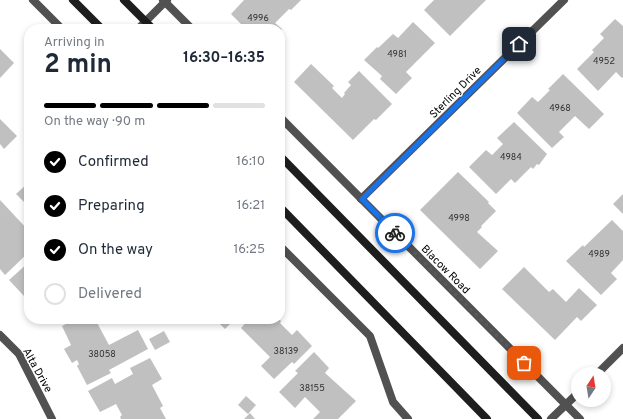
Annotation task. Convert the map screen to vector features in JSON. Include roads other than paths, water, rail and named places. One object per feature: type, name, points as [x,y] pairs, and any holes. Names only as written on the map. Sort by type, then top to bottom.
[{"type":"main road","points":[[73,0],[97,24]]},
{"type":"main road","points":[[124,0],[149,24]]},
{"type":"main road","points":[[285,161],[538,419]]},
{"type":"main road","points":[[285,212],[487,419]]},
{"type":"street","points":[[33,0],[57,24]]},
{"type":"street","name":"Sterling Drive","points":[[362,199],[564,0]]},
{"type":"street","points":[[143,24],[165,1],[187,24]]},
{"type":"street","name":"Blacow Road","points":[[285,122],[580,419]]},
{"type":"street","points":[[285,251],[370,336],[393,402],[408,419]]},
{"type":"street","name":"Alta Drive","points":[[0,334],[19,354],[52,419]]},
{"type":"street","points":[[604,367],[623,348]]},
{"type":"street","points":[[551,419],[571,400]]}]
